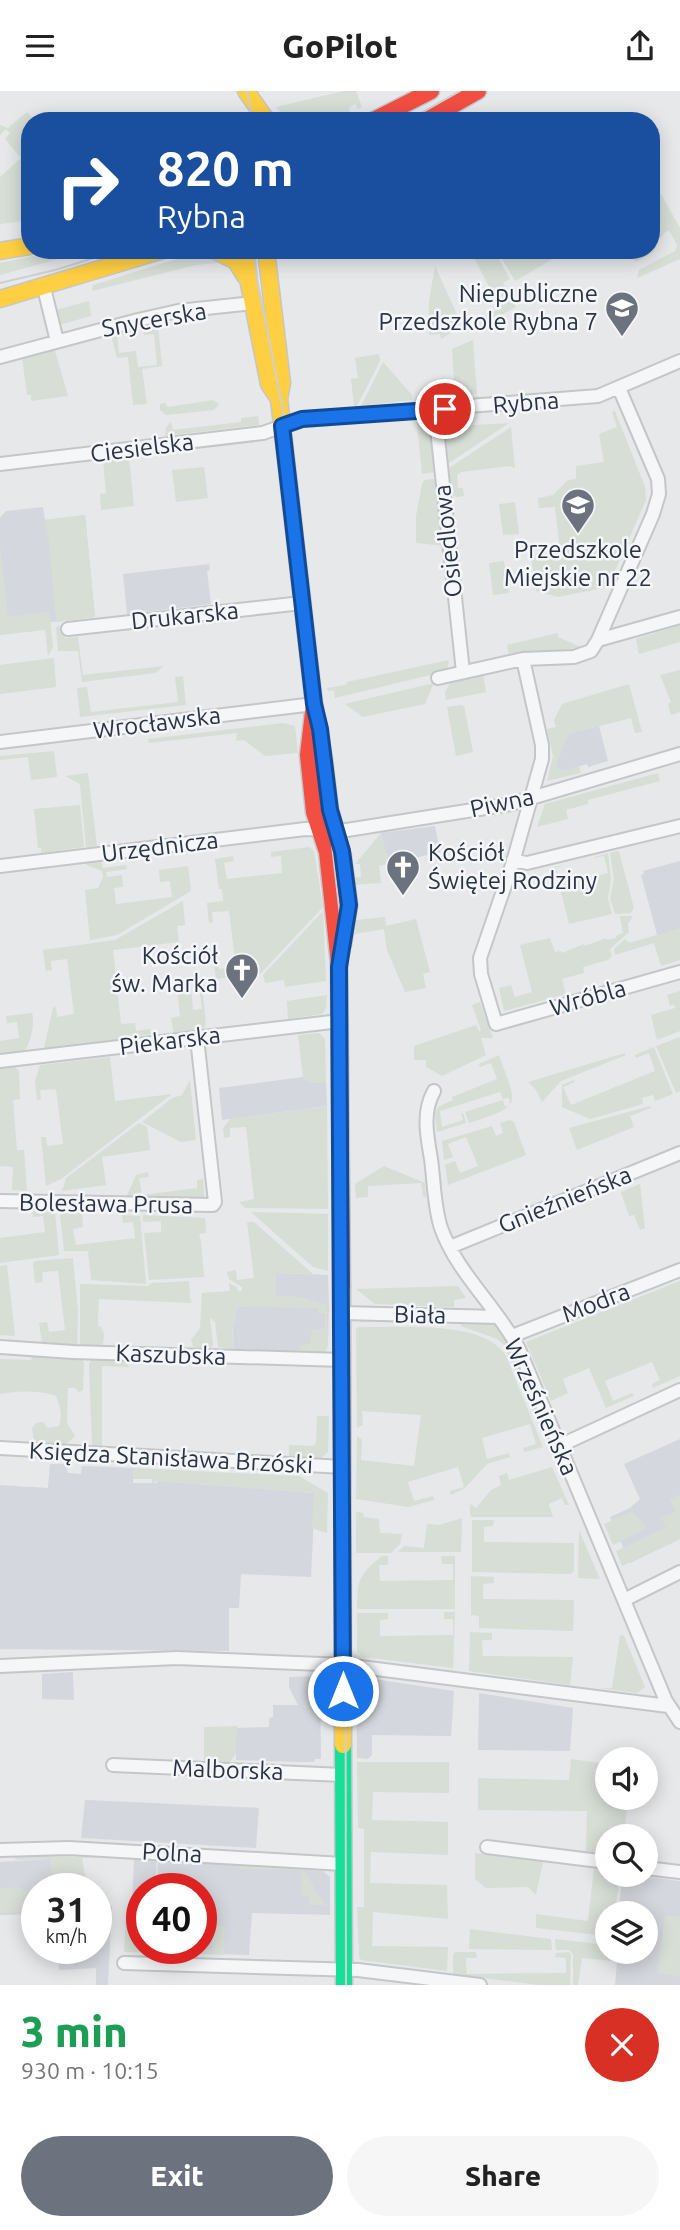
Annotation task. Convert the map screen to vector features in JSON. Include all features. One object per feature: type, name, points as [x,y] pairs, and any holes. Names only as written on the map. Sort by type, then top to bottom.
[{"type":"street","points":[[245,91],[249,112]]},
{"type":"street","points":[[245,91],[260,112]]},
{"type":"street","points":[[441,112],[478,91]]},
{"type":"street","points":[[389,112],[426,92]]},
{"type":"street","points":[[0,251],[21,248]]},
{"type":"street","points":[[0,299],[135,259]]},
{"type":"street","points":[[232,259],[236,261],[249,284]]},
{"type":"street","points":[[246,259],[269,384],[279,399]]},
{"type":"street","points":[[267,259],[282,383],[279,399],[314,704],[308,755],[314,812],[328,830],[327,852],[339,964],[344,1977]]},
{"type":"street","points":[[44,288],[57,341]]},
{"type":"street","name":"Snycerska","points":[[0,357],[99,329],[177,311],[253,303]]},
{"type":"street","name":"Rybna","points":[[282,426],[302,419],[602,395],[680,361]]},
{"type":"street","points":[[438,678],[523,659],[564,659],[585,655],[597,645],[653,515],[659,493],[657,479],[619,388]]},
{"type":"street","name":"Osiedlowa","points":[[435,410],[463,672]]},
{"type":"street","name":"Ciesielska","points":[[0,464],[263,433],[282,426]]},
{"type":"street","name":"Drukarska","points":[[68,629],[302,603]]},
{"type":"street","points":[[598,640],[680,617]]},
{"type":"street","points":[[523,659],[542,751],[532,798],[513,860],[527,863],[680,826]]},
{"type":"street","name":"Wrocławska","points":[[0,742],[314,704]]},
{"type":"street","name":"Piwna","points":[[328,830],[511,804],[680,754]]},
{"type":"street","name":"Urzędnicza","points":[[0,866],[328,830]]},
{"type":"street","name":"Wróbla","points":[[513,860],[480,958],[481,974],[496,1024],[680,972]]},
{"type":"street","name":"Piekarska","points":[[0,1061],[340,1021]]},
{"type":"street","name":"Bolesława Prusa","points":[[0,1201],[213,1205],[215,1202],[197,1038]]},
{"type":"street","name":"Wrześnieńska","points":[[434,1091],[428,1103],[428,1140],[440,1223],[450,1247],[512,1336],[668,1706],[680,1723]]},
{"type":"street","name":"Gnieźnieńska","points":[[450,1247],[680,1153]]},
{"type":"street","name":"Modra","points":[[512,1336],[680,1270]]},
{"type":"street","name":"Biała","points":[[342,1313],[498,1317]]},
{"type":"street","name":"Kaszubska","points":[[0,1347],[73,1352],[343,1360]]},
{"type":"street","points":[[559,1446],[680,1390]]},
{"type":"street","name":"Księdza Stanisława Brzóski","points":[[0,1448],[343,1467]]},
{"type":"street","points":[[624,1600],[680,1572]]},
{"type":"street","points":[[0,1666],[177,1658],[343,1665],[668,1706]]},
{"type":"street","name":"Malborska","points":[[113,1765],[343,1775]]},
{"type":"street","name":"Polna","points":[[0,1850],[69,1847],[343,1864]]},
{"type":"street","points":[[487,1847],[595,1860]]},
{"type":"street","points":[[658,1869],[680,1872]]},
{"type":"street","points":[[124,1963],[480,1985]]},
{"type":"shaded area","points":[[344,91],[356,91],[362,107],[358,109],[355,104],[349,108],[350,112],[280,112],[276,107]]},
{"type":"shaded area","points":[[21,117],[21,158],[5,139],[10,133],[6,129],[0,135],[0,125],[8,128]]},
{"type":"shaded area","points":[[21,158],[21,221],[0,224],[0,177]]},
{"type":"shaded area","points":[[660,192],[680,228],[680,259],[637,278],[639,270],[675,251],[677,245],[669,230],[660,240]]},
{"type":"shaded area","points":[[21,259],[59,259],[0,275],[0,263]]},
{"type":"shaded area","points":[[177,259],[220,259],[217,263],[196,265],[92,291],[93,285]]},
{"type":"shaded area","points":[[475,259],[499,259],[510,279],[503,283],[516,307],[486,323],[485,317],[500,308]]},
{"type":"shaded area","points":[[502,259],[553,259],[515,281]]},
{"type":"shaded area","points":[[435,266],[460,321],[458,328],[441,339],[440,334],[429,335],[429,301]]},
{"type":"shaded area","points":[[89,301],[91,316],[59,325],[52,311]]},
{"type":"shaded area","points":[[158,325],[162,366],[142,369],[147,404],[133,405],[128,357],[117,358],[111,335],[116,331],[133,328],[134,334],[117,336],[119,353],[136,351],[138,367],[157,365],[154,334],[144,335],[143,327]]},
{"type":"shaded area","points":[[473,340],[477,394],[455,395],[452,349]]},
{"type":"shaded area","points":[[55,351],[68,396],[31,401],[31,395],[27,395],[22,357]]},
{"type":"shaded area","points":[[379,354],[380,361],[357,406],[354,406],[351,379],[358,378],[355,358]]},
{"type":"shaded area","points":[[383,362],[412,395],[412,400],[361,406]]},
{"type":"shaded area","points":[[213,400],[219,404],[214,410],[166,415],[160,410],[160,404],[165,403],[168,407]]},
{"type":"shaded area","name":"Przedszkole Miejskie nr 22","points":[[615,411],[645,487],[646,500],[608,587],[558,597],[536,591],[531,557],[560,552],[555,507],[539,508],[538,498],[553,495],[568,480],[576,479],[576,466],[604,462],[599,434],[617,427],[612,412]]},
{"type":"shaded area","points":[[258,416],[259,425],[165,436],[166,427],[171,422],[173,430],[241,422],[241,418]]},
{"type":"shaded area","points":[[417,423],[434,436],[435,472],[422,474]]},
{"type":"shaded area","points":[[509,423],[446,465],[443,427]]},
{"type":"shaded area","points":[[511,427],[515,468],[510,466],[461,472],[457,475],[458,488],[463,488],[464,496],[449,494],[446,470]]},
{"type":"shaded area","points":[[129,458],[134,506],[101,510],[100,494],[106,493],[103,461]]},
{"type":"shaded area","points":[[204,467],[208,498],[176,502],[172,470]]},
{"type":"shaded area","points":[[436,479],[445,546],[416,543],[416,516],[422,484],[424,480]]},
{"type":"shaded area","points":[[515,502],[519,534],[503,535],[499,504]]},
{"type":"shaded area","points":[[43,507],[45,520],[85,515],[95,617],[0,628],[0,518],[6,511]]},
{"type":"shaded area","points":[[85,515],[95,617],[56,622],[48,534],[44,520]]},
{"type":"shaded area","points":[[0,543],[8,616],[49,611],[53,647],[48,656],[45,630],[0,635]]},
{"type":"shaded area","points":[[504,561],[509,593],[493,595],[489,563]]},
{"type":"shaded area","points":[[209,564],[210,570],[207,571],[211,604],[127,614],[123,574]]},
{"type":"shaded area","points":[[680,625],[680,642],[639,654],[636,639]]},
{"type":"shaded area","points":[[58,626],[63,626],[65,638],[78,637],[83,675],[164,666],[155,673],[82,682],[78,651],[58,651]]},
{"type":"shaded area","points":[[558,633],[558,637],[581,647],[509,654],[507,645]]},
{"type":"shaded area","points":[[54,658],[56,687],[0,694],[0,665]]},
{"type":"shaded area","points":[[449,660],[447,671],[335,698],[334,690],[328,691],[327,688],[346,685],[347,682]]},
{"type":"shaded area","points":[[680,670],[680,712],[671,715],[668,704],[671,702],[660,675]]},
{"type":"shaded area","points":[[483,674],[486,692],[446,700],[445,692],[451,682]]},
{"type":"shaded area","points":[[183,676],[186,705],[80,717],[77,688],[87,687],[91,712],[178,702],[175,677]]},
{"type":"shaded area","points":[[434,683],[425,704],[363,717],[345,704]]},
{"type":"shaded area","points":[[629,684],[642,732],[635,733],[631,718],[569,734],[555,766],[563,771],[579,766],[581,773],[547,781],[553,756],[547,729],[556,727],[554,720],[562,704]]},
{"type":"shaded area","points":[[464,706],[473,752],[456,756],[447,707]]},
{"type":"shaded area","points":[[283,723],[295,726],[298,753],[265,756],[244,740],[236,741],[237,733],[149,743],[148,739]]},
{"type":"shaded area","points":[[599,726],[608,761],[563,771],[555,766],[568,734]]},
{"type":"shaded area","points":[[54,751],[57,777],[31,780],[28,757],[0,760],[0,756]]},
{"type":"shaded area","points":[[88,773],[97,846],[86,847],[80,784],[65,776]]},
{"type":"shaded area","points":[[658,773],[660,781],[588,800],[588,804],[566,810],[568,819],[537,827],[545,804]]},
{"type":"shaded area","points":[[80,805],[84,847],[41,853],[41,848],[38,848],[34,809]]},
{"type":"shaded area","points":[[435,826],[440,852],[389,864],[381,833]]},
{"type":"shaded area","points":[[381,833],[389,864],[379,866],[381,883],[354,885],[353,878],[361,877],[360,864],[355,864]]},
{"type":"shaded area","points":[[309,847],[314,851],[323,907],[261,973],[216,979],[213,960],[217,959],[219,969],[236,967],[229,911],[212,912],[213,922],[209,923],[207,903],[223,901],[215,859],[233,856],[234,861],[224,863],[227,879],[282,873],[281,856],[271,857],[271,852]]},
{"type":"shaded area","points":[[617,851],[634,908],[631,913],[615,914],[610,898],[614,879],[610,853]]},
{"type":"shaded area","points":[[608,853],[611,879],[608,898],[612,914],[569,924],[555,867],[563,865],[556,868],[561,885],[608,873],[604,856],[592,858]]},
{"type":"shaded area","points":[[101,860],[103,868],[126,865],[127,869],[106,872],[107,877],[122,875],[123,887],[114,888],[116,904],[172,897],[170,881],[160,882],[159,870],[188,866],[191,891],[117,935],[90,940],[85,890],[98,888],[103,877],[102,871],[87,865],[87,861]]},
{"type":"shaded area","points":[[680,861],[680,960],[665,964],[641,875],[644,874],[643,871]]},
{"type":"shaded area","points":[[183,901],[185,925],[177,926],[179,942],[113,950],[121,1024],[135,1023],[136,1031],[150,1029],[151,1034],[45,1051],[53,1008],[56,1007],[57,1017],[74,1014],[67,959],[51,961],[52,970],[46,971],[43,950],[115,940]]},
{"type":"shaded area","points":[[323,911],[326,981],[285,987],[284,980],[265,983],[263,975]]},
{"type":"shaded area","points":[[620,916],[633,916],[628,924],[629,932],[610,949],[612,956],[608,960],[583,967],[584,973],[562,979],[566,994],[504,1011],[499,988],[511,985],[515,997],[532,992],[520,945],[550,938],[555,952],[562,953],[584,944],[585,946],[606,938],[616,938],[623,933]]},
{"type":"shaded area","points":[[385,917],[386,926],[416,919],[430,972],[423,974],[426,988],[405,992],[387,950],[384,929],[355,934],[356,920]]},
{"type":"shaded area","points":[[680,928],[680,960],[661,966],[654,943],[615,955],[614,949],[625,939],[629,943]]},
{"type":"shaded area","points":[[202,984],[206,1025],[202,1032],[174,1035],[171,1018],[180,1016],[177,988],[191,986],[193,1010],[202,1009],[199,985]]},
{"type":"shaded area","points":[[680,991],[680,1031],[657,1040],[651,1015],[675,1008],[674,1004],[670,1006],[667,995]]},
{"type":"shaded area","points":[[327,995],[326,1008],[322,1014],[288,1019],[287,1001]]},
{"type":"shaded area","points":[[480,1002],[493,1038],[481,1038],[486,1055],[442,1076],[426,1067],[426,1060],[414,1060],[414,1046],[476,1025],[479,1031],[481,1030],[472,1005]]},
{"type":"shaded area","points":[[32,1013],[32,1033],[26,1049],[18,1054],[0,1056],[0,1041],[19,1038],[17,1022],[7,1023],[6,1016]]},
{"type":"shaded area","points":[[319,1033],[325,1039],[326,1083],[311,1083],[303,1077],[298,1035]]},
{"type":"shaded area","points":[[680,1037],[680,1091],[676,1093],[656,1046]]},
{"type":"shaded area","points":[[654,1047],[673,1094],[655,1101],[653,1095],[642,1098],[643,1104],[590,1119],[562,1107],[562,1085],[574,1080],[575,1082],[563,1087],[571,1105],[655,1071],[649,1053],[636,1058],[635,1055]]},
{"type":"shaded area","points":[[625,1053],[626,1055],[561,1081],[542,1102],[528,1082]]},
{"type":"shaded area","points":[[499,1055],[510,1085],[510,1104],[509,1098],[503,1099],[500,1092],[440,1111],[442,1127],[463,1120],[463,1113],[466,1123],[437,1132],[435,1114],[438,1107],[453,1100],[452,1097],[497,1079],[491,1063],[480,1067],[479,1064]]},
{"type":"shaded area","points":[[110,1057],[115,1101],[172,1094],[61,1179],[46,1186],[41,1137],[46,1137],[47,1146],[63,1144],[56,1089],[40,1090],[41,1100],[37,1100],[35,1081],[40,1065]]},
{"type":"shaded area","points":[[15,1067],[19,1071],[20,1099],[13,1100],[17,1150],[24,1150],[27,1191],[12,1190],[13,1167],[0,1166],[0,1069]]},
{"type":"shaded area","points":[[303,1077],[311,1083],[326,1083],[327,1106],[222,1120],[219,1088]]},
{"type":"shaded area","points":[[190,1080],[196,1140],[181,1142],[142,1122],[172,1098],[182,1095]]},
{"type":"shaded area","points":[[503,1100],[505,1107],[509,1106],[469,1123],[465,1112]]},
{"type":"shaded area","points":[[327,1106],[328,1209],[245,1208],[239,1202],[254,1199],[246,1127],[230,1128],[230,1137],[224,1138],[223,1128],[230,1119]]},
{"type":"shaded area","points":[[650,1106],[651,1108],[630,1116],[634,1127],[577,1150],[569,1128]]},
{"type":"shaded area","points":[[510,1120],[514,1122],[526,1155],[448,1185],[445,1165],[455,1161],[460,1173],[478,1166],[466,1137],[448,1144],[453,1157],[444,1160],[442,1141],[492,1126],[496,1136],[503,1133],[500,1123]]},
{"type":"shaded area","points":[[139,1123],[147,1127],[150,1150],[102,1157],[106,1185],[62,1191],[66,1178]]},
{"type":"shaded area","points":[[384,1166],[425,1183],[426,1197],[423,1197],[421,1183],[368,1186],[368,1197],[356,1198],[355,1184]]},
{"type":"shaded area","points":[[148,1172],[149,1177],[139,1178],[142,1195],[197,1188],[197,1180],[203,1179],[205,1202],[125,1200],[136,1175]]},
{"type":"shaded area","points":[[640,1184],[645,1228],[640,1230],[634,1215],[629,1216],[621,1192]]},
{"type":"shaded area","points":[[32,1211],[55,1212],[59,1255],[0,1263],[0,1238],[45,1232],[43,1216],[33,1217]]},
{"type":"shaded area","points":[[251,1212],[328,1214],[328,1271],[313,1267]]},
{"type":"shaded area","points":[[82,1213],[83,1227],[73,1229],[76,1245],[135,1238],[133,1222],[123,1223],[122,1215],[140,1216],[146,1284],[91,1280],[88,1251],[64,1251],[60,1215]]},
{"type":"shaded area","points":[[143,1215],[205,1218],[206,1233],[199,1234],[204,1277],[149,1280],[144,1233],[161,1232],[161,1221],[143,1222]]},
{"type":"shaded area","points":[[247,1222],[254,1222],[313,1274],[276,1273],[275,1296],[300,1297],[327,1305],[328,1345],[325,1352],[300,1351],[299,1346],[310,1343],[312,1330],[325,1328],[325,1313],[318,1313],[317,1308],[239,1307],[233,1324],[234,1349],[218,1347],[215,1322],[210,1318],[212,1347],[199,1349],[193,1346],[191,1340],[200,1328],[202,1293],[230,1291],[229,1283],[242,1291],[242,1287],[229,1279],[227,1272],[236,1270],[237,1280],[254,1278]]},
{"type":"shaded area","points":[[73,1258],[78,1312],[77,1345],[42,1342],[39,1323],[47,1322],[49,1332],[65,1330],[58,1271],[42,1272],[43,1282],[35,1283],[33,1264],[35,1261]]},
{"type":"shaded area","points":[[7,1265],[15,1336],[0,1335],[0,1266]]},
{"type":"shaded area","points":[[276,1273],[328,1275],[329,1308],[328,1345],[325,1352],[234,1349],[233,1324],[239,1307],[328,1307],[300,1297],[275,1296]]},
{"type":"shaded area","points":[[189,1281],[192,1303],[99,1299],[98,1326],[104,1334],[103,1344],[80,1344],[80,1284],[148,1286],[152,1283]]},
{"type":"shaded area","points":[[680,1281],[680,1376],[653,1388],[652,1384],[660,1380],[652,1362],[605,1381],[613,1401],[632,1393],[634,1396],[606,1408],[589,1368],[563,1379],[568,1393],[551,1401],[526,1342]]},
{"type":"shaded area","points":[[458,1286],[466,1298],[454,1300],[454,1307],[375,1304],[356,1289]]},
{"type":"shaded area","points":[[461,1321],[490,1323],[500,1331],[515,1358],[546,1433],[543,1434],[504,1345],[497,1339],[461,1326]]},
{"type":"shaded area","points":[[358,1327],[439,1328],[479,1336],[495,1344],[506,1356],[543,1447],[524,1452],[523,1448],[536,1444],[530,1424],[482,1438],[487,1459],[509,1453],[510,1457],[487,1464],[465,1488],[451,1495],[450,1491],[464,1487],[458,1467],[408,1482],[414,1501],[433,1496],[434,1500],[408,1507],[356,1499],[357,1436],[362,1440],[361,1460],[414,1466],[421,1415],[362,1411],[363,1425],[357,1428]]},
{"type":"shaded area","points":[[32,1357],[81,1358],[84,1363],[83,1390],[79,1392],[75,1388],[68,1388],[67,1423],[75,1436],[66,1444],[34,1442],[32,1428],[36,1423],[43,1422],[48,1428],[59,1426],[61,1415],[56,1396],[28,1392],[0,1394],[0,1359],[31,1360]]},
{"type":"shaded area","points":[[92,1359],[121,1359],[129,1367],[102,1366],[102,1446],[92,1445],[89,1364]]},
{"type":"shaded area","points":[[317,1416],[329,1416],[328,1452],[321,1458],[289,1456],[289,1445],[313,1446],[316,1443]]},
{"type":"shaded area","points":[[680,1439],[680,1539],[630,1563],[610,1517],[630,1508],[640,1499],[624,1464]]},
{"type":"shaded area","points":[[50,1464],[63,1464],[68,1473],[81,1474],[82,1466],[133,1468],[133,1483],[158,1481],[315,1493],[311,1577],[241,1574],[239,1608],[229,1608],[229,1651],[0,1649],[0,1485],[48,1488]]},
{"type":"shaded area","points":[[552,1467],[569,1505],[565,1505],[562,1498],[549,1504],[553,1517],[470,1515],[470,1504],[476,1508],[491,1490],[501,1485],[499,1476],[507,1473],[509,1480]]},
{"type":"shaded area","points":[[133,1468],[299,1476],[328,1493],[327,1533],[312,1528],[314,1493],[158,1481],[152,1483],[152,1479],[133,1479]]},
{"type":"shaded area","points":[[680,1494],[680,1539],[622,1566],[616,1551],[666,1527],[660,1518],[675,1512],[670,1499]]},
{"type":"shaded area","points":[[632,1511],[646,1529],[613,1545],[604,1524]]},
{"type":"shaded area","points":[[356,1512],[363,1513],[364,1517],[379,1519],[380,1533],[402,1534],[400,1544],[391,1553],[356,1553]]},
{"type":"shaded area","points":[[462,1518],[461,1552],[398,1552],[404,1546],[424,1548],[427,1524],[439,1525]]},
{"type":"shaded area","points":[[472,1520],[494,1520],[493,1526],[484,1527],[484,1542],[574,1543],[574,1571],[571,1574],[472,1572]]},
{"type":"shaded area","points":[[579,1530],[600,1579],[578,1578]]},
{"type":"shaded area","points":[[382,1556],[388,1556],[388,1565],[379,1565],[380,1581],[453,1580],[453,1564],[442,1564],[441,1556],[455,1556],[455,1609],[357,1609],[361,1578]]},
{"type":"shaded area","points":[[471,1576],[494,1577],[494,1583],[483,1584],[483,1599],[574,1600],[573,1631],[479,1628],[479,1616],[471,1615]]},
{"type":"shaded area","points":[[444,1612],[455,1612],[453,1668],[363,1657],[357,1652],[357,1613],[388,1613],[388,1619],[380,1620],[380,1636],[453,1635],[453,1619],[444,1619]]},
{"type":"shaded area","points":[[470,1632],[492,1633],[492,1640],[482,1640],[483,1656],[573,1657],[570,1685],[469,1671]]},
{"type":"shaded area","points":[[620,1635],[624,1636],[645,1687],[637,1693],[599,1688],[612,1688]]},
{"type":"shaded area","points":[[73,1672],[74,1700],[42,1699],[42,1674]]},
{"type":"shaded area","points":[[320,1676],[321,1759],[315,1759],[314,1762],[236,1760],[236,1728],[269,1727],[269,1718],[273,1717],[273,1705],[298,1705],[289,1687],[289,1677]]},
{"type":"shaded area","points":[[360,1677],[454,1691],[451,1736],[372,1735],[372,1755],[368,1759],[357,1758],[356,1680]]},
{"type":"shaded area","points":[[479,1693],[573,1708],[570,1751],[478,1750]]},
{"type":"shaded area","points":[[237,1726],[236,1754],[229,1763],[204,1761],[204,1727]]},
{"type":"shaded area","points":[[571,1759],[595,1762],[595,1810],[627,1810],[625,1824],[595,1824],[595,1854],[586,1853],[587,1811],[478,1810],[478,1778],[569,1780]]},
{"type":"shaded area","points":[[357,1762],[449,1762],[449,1793],[373,1792],[372,1820],[448,1822],[448,1855],[371,1852],[370,1883],[447,1885],[448,1919],[373,1912],[372,1946],[448,1947],[447,1971],[361,1960],[359,1956],[357,1907],[364,1907],[364,1829],[358,1828]]},
{"type":"shaded area","points":[[85,1800],[259,1808],[256,1848],[81,1838]]},
{"type":"shaded area","points":[[23,1852],[27,1856],[96,1857],[82,1858],[85,1873],[52,1873],[51,1859],[15,1860],[17,1853]]},
{"type":"shaded area","points":[[475,1853],[543,1862],[536,1895],[528,1887],[486,1888],[475,1879]]},
{"type":"shaded area","points":[[51,1859],[52,1873],[21,1873],[21,1914],[0,1915],[0,1862]]},
{"type":"shaded area","points":[[134,1859],[157,1860],[156,1873],[133,1873]]},
{"type":"shaded area","points":[[158,1860],[323,1871],[330,1877],[330,1915],[252,1913],[249,1955],[217,1954],[217,1873],[158,1873]]},
{"type":"shaded area","points":[[240,1865],[303,1869],[325,1905],[309,1905],[309,1897],[302,1896],[301,1870],[239,1869]]},
{"type":"shaded area","points":[[594,1869],[595,1887],[618,1887],[617,1901],[595,1901],[595,1935],[536,1928],[536,1914],[588,1921]]},
{"type":"shaded area","points":[[658,1878],[680,1881],[680,1985],[615,1985],[617,1964],[658,1964],[658,1901],[620,1901],[621,1887],[658,1887]]},
{"type":"shaded area","points":[[21,1887],[21,1912],[0,1913],[0,1888]]},
{"type":"shaded area","points":[[126,1908],[126,1952],[124,1952]]},
{"type":"shaded area","points":[[665,1915],[680,1917],[680,1977],[657,1973]]},
{"type":"shaded area","points":[[217,1925],[225,1926],[224,1955],[217,1955]]},
{"type":"shaded area","points":[[470,1929],[551,1939],[552,1950],[469,1949]]},
{"type":"shaded area","points":[[555,1939],[595,1944],[595,1959],[582,1958],[578,1985],[573,1985],[573,1954],[569,1950],[556,1950]]},
{"type":"shaded area","points":[[455,1952],[476,1952],[477,1958],[466,1958],[467,1974],[566,1973],[566,1958],[555,1957],[556,1953],[569,1952],[570,1985],[538,1985],[453,1974]]},
{"type":"shaded area","points":[[59,1964],[109,1964],[108,1985],[96,1985],[96,1968],[59,1970]]},
{"type":"tram line","points":[[247,91],[251,112]]},
{"type":"tram line","points":[[423,112],[460,91]]},
{"type":"tram line","points":[[0,283],[91,259]]},
{"type":"tram line","points":[[255,259],[283,411],[341,925],[345,1313],[346,1985]]},
{"type":"traffic: fast","points":[[343,1745],[344,1985]]},
{"type":"traffic: slow","points":[[246,91],[261,112]]},
{"type":"traffic: slow","points":[[0,251],[21,248]]},
{"type":"traffic: slow","points":[[0,299],[133,259]]},
{"type":"traffic: slow","points":[[232,259],[245,276]]},
{"type":"traffic: slow","points":[[246,259],[269,384],[279,399]]},
{"type":"traffic: slow","points":[[267,259],[282,383],[279,399],[314,704],[324,760]]},
{"type":"traffic: slow","points":[[342,1286],[343,1745]]},
{"type":"traffic: jam","points":[[390,112],[431,91]]},
{"type":"traffic: jam","points":[[441,112],[478,91]]},
{"type":"traffic: jam","points":[[314,704],[308,755],[314,812],[327,852],[339,964],[342,1286]]},
{"type":"traffic: jam","points":[[324,760],[330,810],[343,857],[349,905],[343,944]]},
{"type":"place","name":"Niepubliczne Przedszkole Rybna 7","points":[[622,338]]},
{"type":"place","name":"Przedszkole Miejskie nr 22","points":[[578,535]]},
{"type":"place","name":"Kościół Świętej Rodziny","points":[[403,897]]},
{"type":"place","name":"Kościół św. Marka","points":[[242,1000]]},
{"type":"route","points":[[343,1691],[339,967],[349,905],[341,844],[330,810],[320,729],[314,704],[282,426],[302,419],[445,409]]}]
